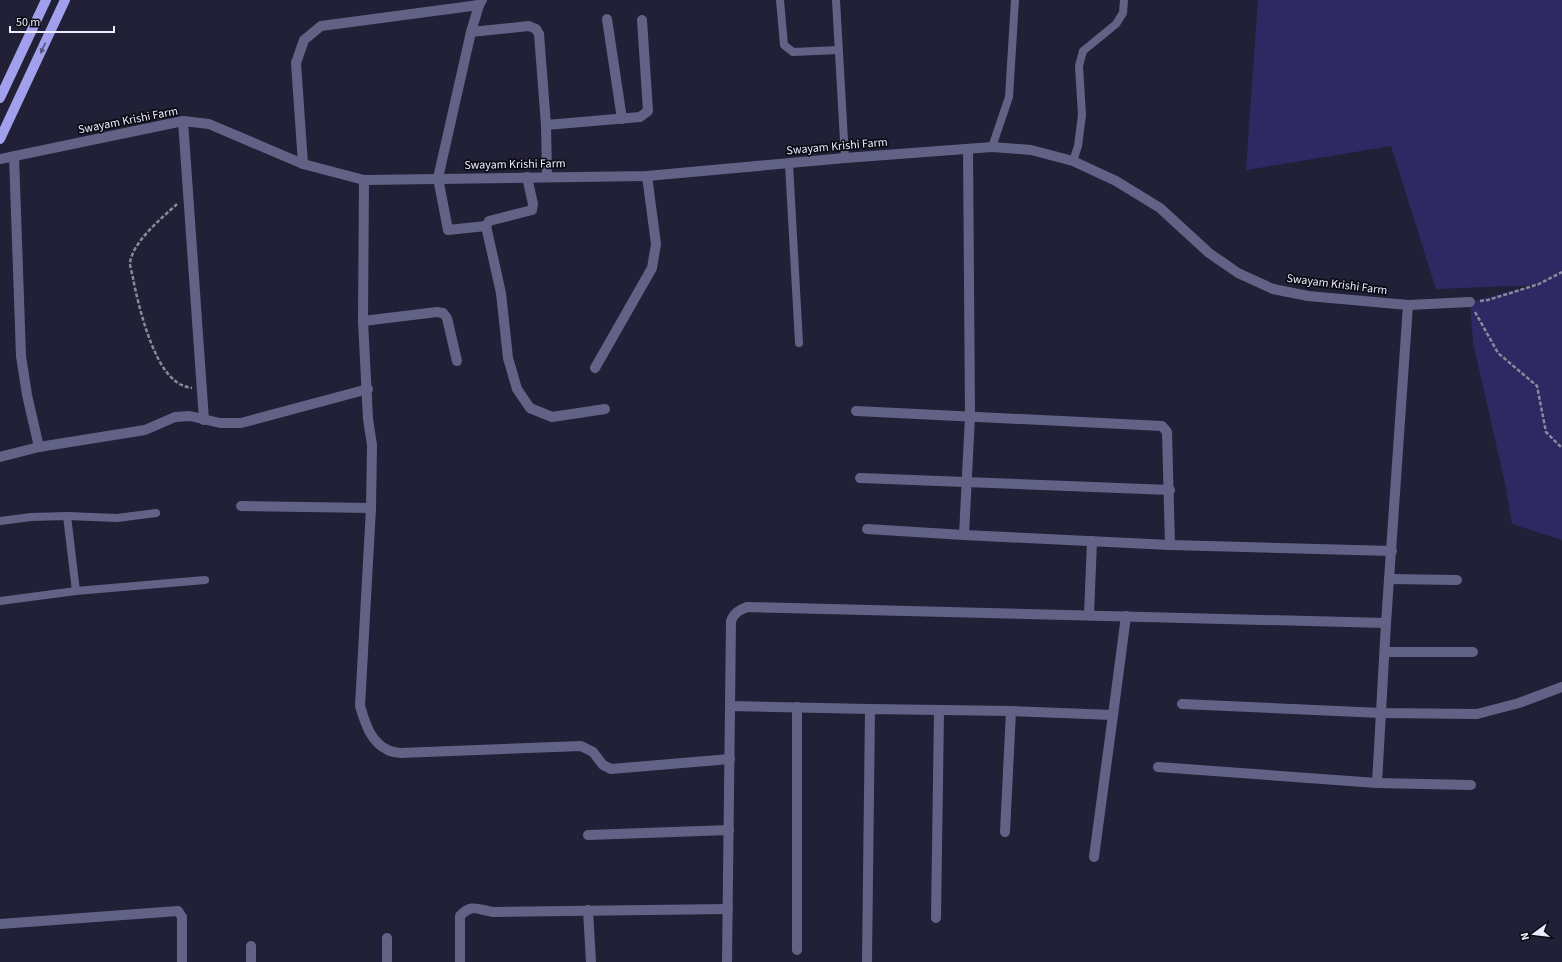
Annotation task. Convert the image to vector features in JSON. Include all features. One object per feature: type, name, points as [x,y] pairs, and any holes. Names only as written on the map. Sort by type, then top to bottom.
[{"type":"main road","points":[[0,98],[46,0]]},
{"type":"main road","points":[[0,140],[65,0]]},
{"type":"street","points":[[303,164],[296,63],[304,40],[321,26],[480,2],[471,32],[438,178],[448,230],[486,226]]},
{"type":"street","points":[[607,19],[622,119]]},
{"type":"street","points":[[546,125],[640,117],[648,111],[642,20]]},
{"type":"street","points":[[471,32],[529,26],[536,29],[539,34],[546,125],[547,176]]},
{"type":"street","name":"Swayam Krishi Farm","points":[[0,159],[183,121],[209,124],[303,164],[364,180],[547,176],[647,176],[845,158],[992,147],[1031,150],[1073,162],[1116,181],[1160,208],[1208,253],[1238,273],[1273,289],[1308,296],[1408,305],[1470,302]]},
{"type":"street","points":[[183,121],[204,420]]},
{"type":"street","points":[[964,535],[968,482],[970,416],[968,149]]},
{"type":"street","points":[[14,156],[21,356],[27,395],[39,447]]},
{"type":"street","points":[[595,368],[652,268],[656,244],[647,176]]},
{"type":"street","points":[[527,177],[533,204],[532,210],[489,220],[486,226],[501,293],[508,358],[517,389],[530,408],[552,417],[605,409]]},
{"type":"street","points":[[364,180],[363,322],[368,389],[368,419],[372,445],[371,508],[360,706],[366,727],[375,740],[388,750],[400,753],[581,746],[593,752],[603,766],[611,769],[730,759]]},
{"type":"street","points":[[1378,783],[1386,623],[1408,305]]},
{"type":"street","points":[[363,322],[437,312],[443,313],[447,318],[457,361]]},
{"type":"street","points":[[0,457],[39,447],[144,430],[175,417],[190,416],[220,423],[241,423],[368,389]]},
{"type":"street","points":[[856,411],[1162,426],[1167,432],[1170,490],[1170,545]]},
{"type":"street","points":[[860,478],[1170,490]]},
{"type":"street","points":[[241,506],[371,508]]},
{"type":"street","points":[[866,529],[1170,545],[1392,551]]},
{"type":"street","points":[[1089,615],[1092,541]]},
{"type":"street","points":[[1389,579],[1457,580]]},
{"type":"street","points":[[727,962],[731,621],[733,615],[739,610],[747,607],[1386,623]]},
{"type":"street","points":[[1094,857],[1126,616]]},
{"type":"street","points":[[1385,652],[1473,652]]},
{"type":"street","points":[[1182,704],[1381,713],[1476,714],[1519,704],[1562,687]]},
{"type":"street","points":[[731,706],[1010,711],[1114,715]]},
{"type":"street","points":[[797,707],[797,950]]},
{"type":"street","points":[[867,962],[870,709]]},
{"type":"street","points":[[936,918],[939,710]]},
{"type":"street","points":[[1005,832],[1010,711]]},
{"type":"street","points":[[1158,767],[1378,783],[1471,785]]},
{"type":"street","points":[[588,835],[729,830]]},
{"type":"street","points":[[460,962],[460,916],[466,909],[475,907],[484,911],[493,912],[728,908]]},
{"type":"street","points":[[0,924],[178,910],[182,918],[182,962]]},
{"type":"street","points":[[588,910],[591,962]]},
{"type":"street","points":[[387,938],[387,962]]},
{"type":"street","points":[[251,946],[251,962]]},
{"type":"lane","points":[[780,0],[784,45],[793,52],[838,50]]},
{"type":"lane","points":[[836,0],[845,158]]},
{"type":"lane","points":[[992,147],[1009,97],[1015,0]]},
{"type":"lane","points":[[1073,162],[1078,146],[1082,115],[1079,66],[1083,51],[1116,24],[1123,13],[1124,0]]},
{"type":"lane","points":[[789,164],[799,343]]},
{"type":"lane","points":[[0,521],[31,517],[67,516],[117,518],[156,513]]},
{"type":"lane","points":[[67,516],[76,591]]},
{"type":"lane","points":[[0,601],[76,591],[205,580]]},
{"type":"path","points":[[188,195],[154,226],[135,248],[130,264],[136,295],[145,326],[160,363],[172,379],[186,387],[202,390]]},
{"type":"path","points":[[1562,272],[1539,284],[1488,300],[1470,302],[1498,353],[1537,386],[1546,432],[1562,448]]},
{"type":"shaded area","points":[[1258,0],[1562,0],[1562,272],[1554,277],[1562,273],[1562,540],[1512,524],[1505,483],[1473,343],[1470,302],[1536,285],[1436,289],[1391,146],[1246,170]]}]
